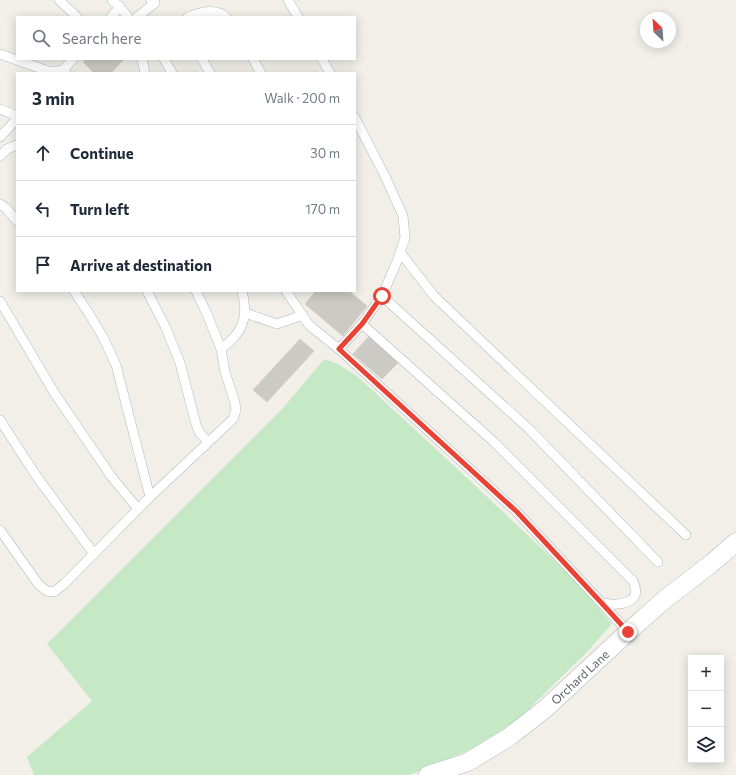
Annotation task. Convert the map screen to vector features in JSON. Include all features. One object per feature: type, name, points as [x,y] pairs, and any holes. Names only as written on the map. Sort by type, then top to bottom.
[{"type":"street","name":"Orchard Lane","points":[[428,775],[468,762],[509,737],[545,710],[664,600],[712,563],[736,542]]},
{"type":"lane","points":[[59,0],[76,16]]},
{"type":"lane","points":[[112,0],[127,16]]},
{"type":"lane","points":[[288,0],[297,16]]},
{"type":"lane","points":[[138,16],[155,1]]},
{"type":"lane","points":[[112,16],[120,7]]},
{"type":"lane","points":[[190,16],[210,11],[222,13],[225,16]]},
{"type":"lane","points":[[0,54],[16,60]]},
{"type":"lane","points":[[17,60],[48,71],[63,72],[72,60]]},
{"type":"lane","points":[[142,60],[144,72]]},
{"type":"lane","points":[[165,60],[171,72]]},
{"type":"lane","points":[[203,60],[209,72]]},
{"type":"lane","points":[[254,60],[260,72]]},
{"type":"lane","points":[[323,60],[329,72]]},
{"type":"lane","points":[[0,109],[16,117]]},
{"type":"lane","points":[[0,137],[16,118]]},
{"type":"lane","points":[[339,349],[362,324],[382,296],[405,238],[403,216],[385,176],[356,120]]},
{"type":"lane","points":[[0,156],[7,149],[16,145]]},
{"type":"lane","points":[[0,204],[6,208],[16,220]]},
{"type":"lane","points":[[400,252],[434,296],[686,535]]},
{"type":"lane","points":[[75,292],[103,337],[116,365],[150,497]]},
{"type":"lane","points":[[148,292],[166,328],[180,363],[196,424],[208,442]]},
{"type":"lane","points":[[0,530],[39,584],[47,591],[54,592],[64,584],[150,497],[233,419],[236,410],[235,402],[225,372],[221,349],[196,292]]},
{"type":"lane","points":[[221,349],[235,337],[243,324],[245,310],[242,292]]},
{"type":"lane","points":[[287,292],[309,325],[339,349],[517,512],[628,632]]},
{"type":"lane","points":[[382,296],[528,428],[658,562]]},
{"type":"lane","points":[[0,301],[55,394],[111,476],[138,509]]},
{"type":"lane","points":[[245,313],[277,324],[303,315]]},
{"type":"lane","points":[[362,324],[494,442],[633,581],[637,588],[635,596],[629,602],[611,605],[602,603]]},
{"type":"lane","points":[[0,420],[37,477],[94,554]]},
{"type":"green space","points":[[324,359],[338,364],[358,377],[572,577],[612,624],[584,655],[510,726],[479,746],[408,775],[34,775],[27,757],[92,701],[47,644],[283,408]]},
{"type":"building","points":[[85,60],[123,60],[112,72],[93,72],[83,62]]},
{"type":"building","points":[[315,292],[350,292],[367,306],[343,336],[305,304]]},
{"type":"building","points":[[371,334],[400,361],[382,379],[353,354]]},
{"type":"building","points":[[300,339],[314,351],[267,402],[253,390]]},
{"type":"route","points":[[382,296],[362,324],[339,349],[517,512],[628,632]]}]
